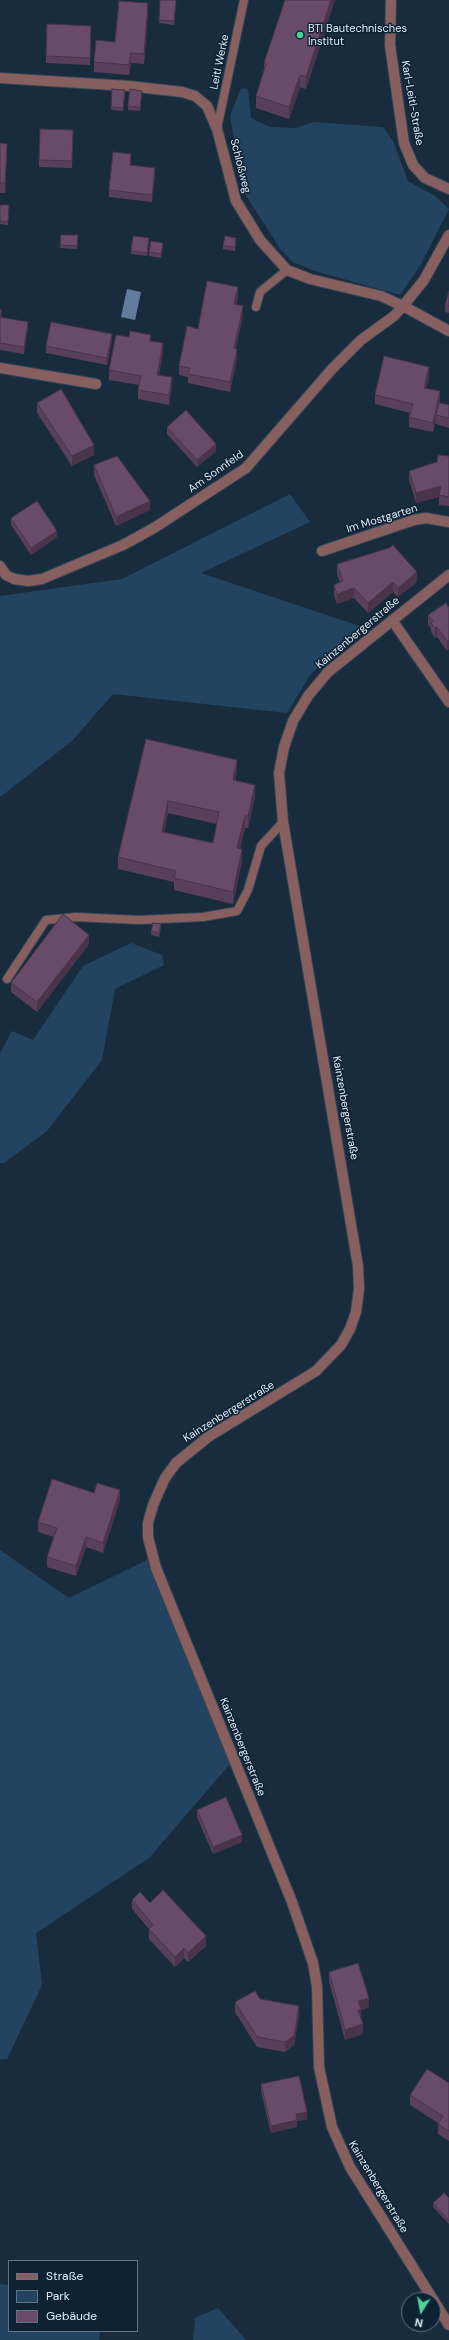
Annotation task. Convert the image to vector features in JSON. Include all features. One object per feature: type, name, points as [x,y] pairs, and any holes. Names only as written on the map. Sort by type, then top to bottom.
[{"type":"street","name":"Karl-Leitl-Straße","points":[[391,0],[390,45],[404,143],[413,165],[425,178],[449,189]]},
{"type":"street","name":"Schloßweg","points":[[0,78],[182,92],[195,96],[207,106],[217,128],[236,201],[260,240],[287,270],[310,279],[381,296],[403,306],[449,332]]},
{"type":"street","points":[[403,306],[424,280],[449,234]]},
{"type":"street","name":"Am Sonnfeld","points":[[0,566],[6,575],[14,579],[28,581],[42,579],[123,545],[154,528],[246,468],[332,368],[361,340],[394,316],[403,306]]},
{"type":"street","points":[[0,368],[96,384]]},
{"type":"street","name":"Im Mostgarten","points":[[322,551],[414,520],[426,518],[449,522]]},
{"type":"street","name":"Kainzenbergerstraße","points":[[449,575],[328,672],[308,696],[293,721],[284,747],[279,773],[283,822],[352,1224],[359,1289],[356,1312],[350,1329],[341,1345],[316,1371],[208,1438],[176,1463],[165,1478],[153,1505],[148,1524],[148,1536],[156,1568],[292,1902],[313,1963],[318,1986],[319,2067],[332,2127],[350,2167],[449,2325]]},
{"type":"street","points":[[392,620],[449,702]]},
{"type":"lane","name":"Leitl Werke","points":[[217,128],[244,0]]},
{"type":"lane","points":[[256,307],[260,292],[287,270]]},
{"type":"lane","points":[[7,979],[46,920],[76,917],[139,920],[202,917],[237,911],[248,890],[261,846],[283,822]]},
{"type":"green space","points":[[241,88],[248,89],[251,118],[270,127],[296,128],[313,122],[383,127],[393,141],[408,181],[435,196],[449,209],[420,266],[400,295],[315,271],[293,262],[281,250],[243,191],[230,116]]},
{"type":"green space","points":[[290,494],[310,522],[201,573],[362,627],[310,675],[287,713],[113,694],[72,741],[0,797],[0,596],[122,579]]},
{"type":"green space","points":[[131,943],[162,955],[164,965],[115,989],[102,1060],[47,1131],[4,1163],[0,1163],[0,1053],[12,1031],[33,1040],[83,966]]},
{"type":"green space","points":[[0,1550],[69,1598],[147,1560],[230,1764],[149,1858],[36,1933],[42,1985],[7,2059],[0,2059]]},
{"type":"green space","points":[[0,2284],[8,2285],[8,2332],[100,2332],[99,2340],[0,2340]]},
{"type":"green space","points":[[218,2308],[246,2340],[193,2340],[195,2318]]},
{"type":"shaded area","points":[[127,289],[141,292],[135,320],[121,317]]},
{"type":"building","points":[[160,0],[176,0],[174,21],[159,20]]},
{"type":"building","points":[[285,0],[331,0],[306,77],[300,75],[289,107],[256,96],[266,64],[264,63]]},
{"type":"building","points":[[119,1],[148,3],[144,54],[131,53],[129,65],[94,62],[96,40],[115,42]]},
{"type":"building","points":[[47,24],[91,26],[90,58],[46,56]]},
{"type":"building","points":[[112,89],[125,90],[123,108],[111,107]]},
{"type":"building","points":[[130,89],[142,91],[140,107],[128,106]]},
{"type":"building","points":[[40,129],[73,130],[72,161],[39,160]]},
{"type":"building","points":[[0,143],[7,144],[5,183],[0,183]]},
{"type":"building","points":[[113,152],[131,154],[130,165],[155,168],[152,195],[109,190]]},
{"type":"building","points":[[0,205],[9,205],[8,222],[0,221]]},
{"type":"building","points":[[61,235],[78,235],[77,246],[60,245]]},
{"type":"building","points":[[133,236],[149,238],[147,253],[131,251]]},
{"type":"building","points":[[225,236],[236,238],[235,247],[223,246]]},
{"type":"building","points":[[151,241],[163,243],[161,254],[149,252]]},
{"type":"building","points":[[207,281],[238,287],[234,304],[243,306],[234,348],[237,349],[230,382],[188,374],[190,368],[179,366],[187,326],[198,329]]},
{"type":"building","points":[[449,291],[449,306],[445,305]]},
{"type":"building","points":[[0,317],[28,322],[24,347],[0,343]]},
{"type":"building","points":[[51,322],[112,334],[107,358],[46,346]]},
{"type":"building","points":[[130,331],[151,335],[150,341],[163,343],[157,375],[172,377],[169,395],[138,390],[141,376],[109,370],[116,335],[129,337]]},
{"type":"building","points":[[384,356],[429,367],[424,388],[440,391],[433,423],[409,417],[413,404],[375,395]]},
{"type":"building","points":[[61,389],[94,445],[72,456],[37,403]]},
{"type":"building","points":[[439,403],[449,405],[449,418],[436,415]]},
{"type":"building","points":[[186,410],[216,444],[197,460],[167,427]]},
{"type":"building","points":[[438,455],[449,456],[449,497],[439,495],[441,486],[416,493],[409,471],[437,462]]},
{"type":"building","points":[[117,456],[150,501],[116,517],[94,465]]},
{"type":"building","points":[[37,501],[57,531],[31,548],[11,518]]},
{"type":"building","points":[[393,545],[417,572],[398,588],[393,582],[368,603],[354,588],[337,594],[334,585],[343,581],[337,564],[389,548]]},
{"type":"building","points":[[446,603],[448,607],[449,606],[449,640],[447,641],[437,627],[435,628],[431,623],[433,621],[428,615]]},
{"type":"building","points":[[146,739],[237,760],[233,780],[255,785],[248,816],[245,816],[237,848],[242,849],[233,892],[174,878],[176,871],[118,857]],"holes":[[[168,801],[219,812],[213,843],[162,832]]]},
{"type":"building","points":[[63,914],[89,935],[37,1002],[11,983]]},
{"type":"building","points":[[153,923],[161,924],[159,933],[151,931]]},
{"type":"building","points":[[52,1479],[94,1493],[97,1483],[120,1490],[103,1543],[86,1537],[76,1566],[47,1557],[57,1528],[38,1522]]},
{"type":"building","points":[[226,1797],[242,1835],[213,1847],[197,1810]]},
{"type":"building","points":[[163,1890],[206,1936],[188,1953],[184,1948],[175,1957],[149,1929],[153,1925],[132,1900],[140,1892],[150,1903]]},
{"type":"building","points":[[358,1963],[369,1998],[358,2001],[361,2009],[358,2010],[363,2024],[345,2030],[329,1972]]},
{"type":"building","points":[[255,1991],[260,1999],[299,2006],[294,2036],[285,2042],[257,2037],[235,2002]]},
{"type":"building","points":[[427,2069],[449,2083],[449,2131],[438,2124],[443,2116],[410,2095]]},
{"type":"building","points":[[299,2076],[307,2112],[296,2114],[297,2120],[271,2126],[261,2084]]},
{"type":"building","points":[[444,2193],[449,2198],[449,2221],[433,2203]]},
{"type":"place","name":"BTI Bautechnisches Institut","points":[[300,35]]}]
